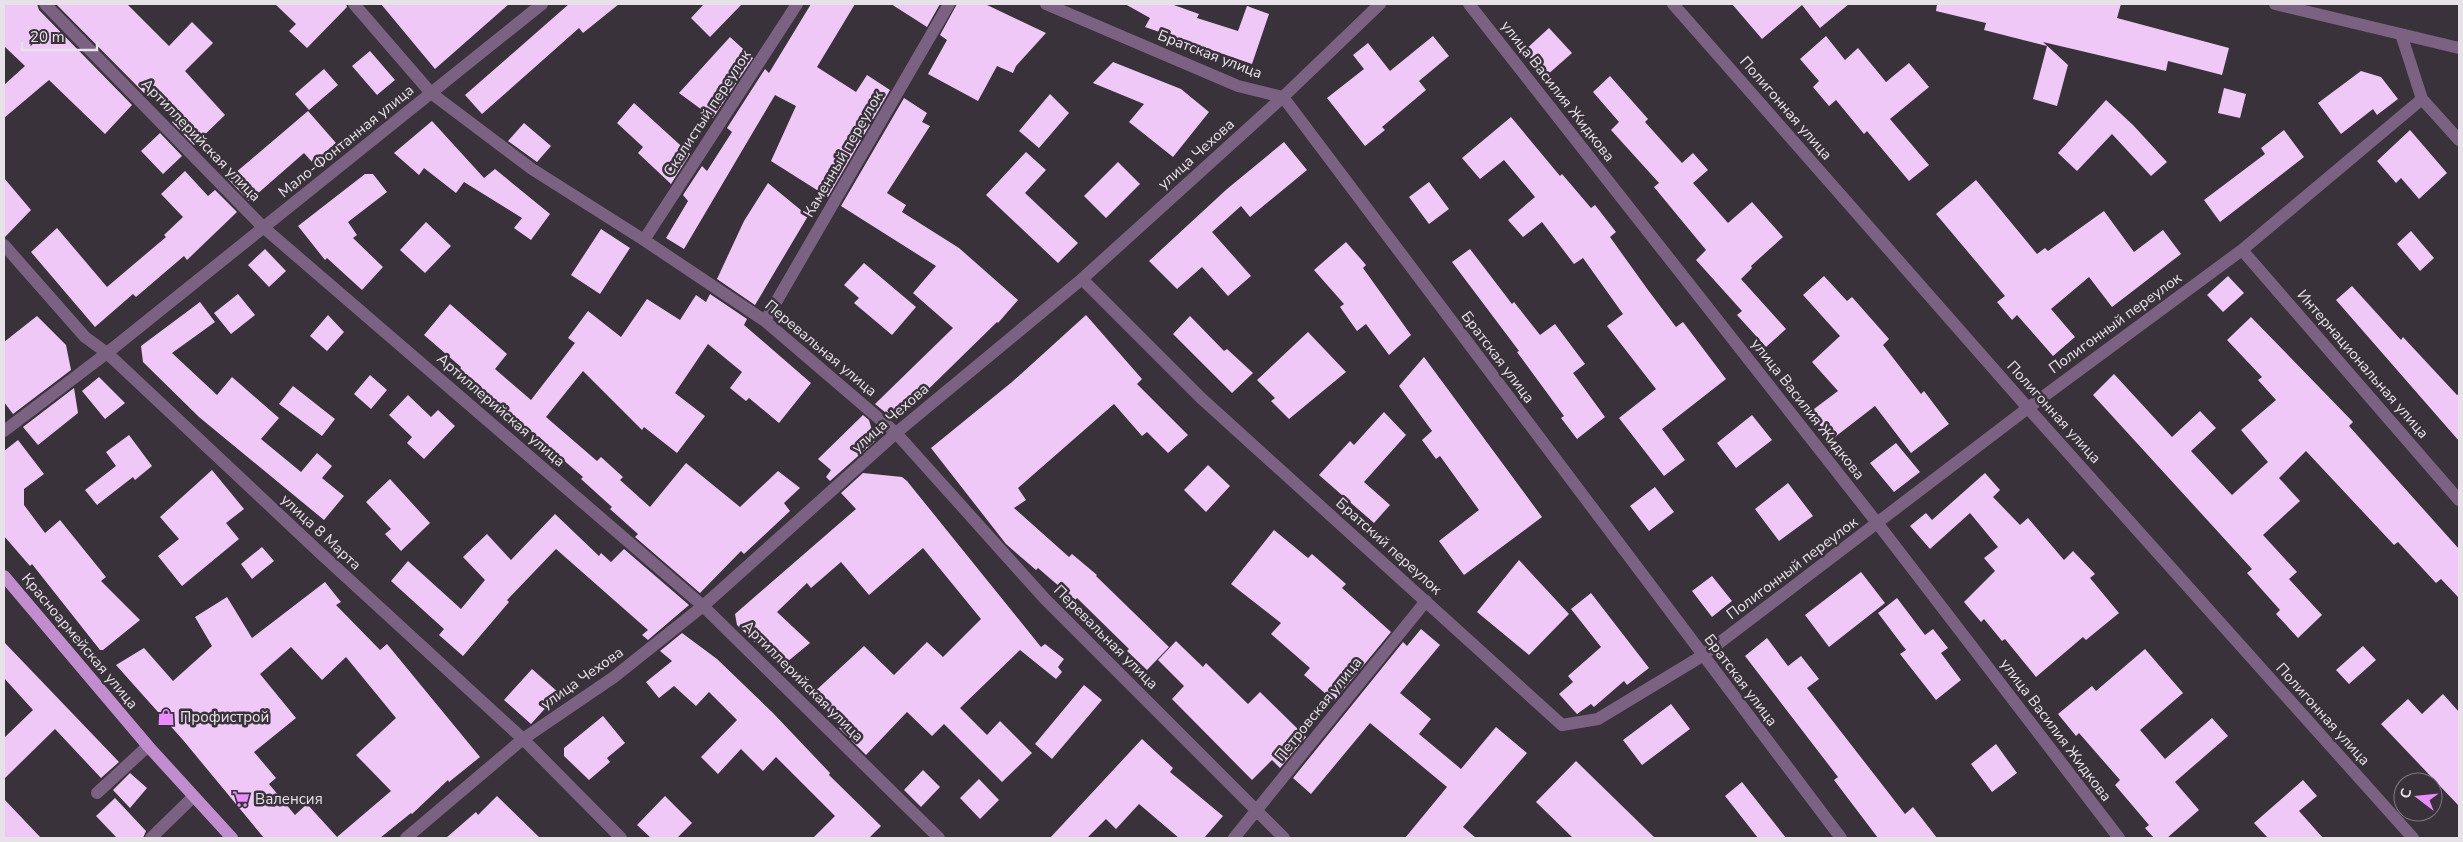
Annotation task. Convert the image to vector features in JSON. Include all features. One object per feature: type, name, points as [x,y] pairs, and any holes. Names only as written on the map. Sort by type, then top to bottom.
[{"type":"main road","name":"Красноармейская улица","points":[[4,576],[148,746],[232,838]]},
{"type":"street","name":"Артиллерийская улица","points":[[45,4],[263,227],[703,606],[939,838]]},
{"type":"street","name":"Перевальная улица","points":[[354,4],[431,93],[532,169],[644,240],[765,321],[896,433],[1045,599],[1284,838]]},
{"type":"street","name":"Мало-Фонтанная улица","points":[[4,431],[107,353],[542,4]]},
{"type":"street","name":"Скалистый переулок","points":[[644,240],[797,4]]},
{"type":"street","name":"Каменный переулок","points":[[765,321],[949,4]]},
{"type":"street","name":"Братская улица","points":[[1046,4],[1238,86],[1283,98],[1841,838]]},
{"type":"street","name":"улица Чехова","points":[[406,838],[523,739],[614,677],[703,606],[896,433],[1082,279],[1283,98],[1380,4]]},
{"type":"street","name":"улица Василия Жидкова","points":[[1469,4],[1878,524],[2119,838]]},
{"type":"street","name":"Полигонная улица","points":[[1673,4],[2028,408],[2413,838]]},
{"type":"street","points":[[2274,4],[2459,48]]},
{"type":"street","points":[[2401,34],[2422,99],[2459,140]]},
{"type":"street","name":"Полигонный переулок","points":[[1702,656],[1878,524],[2028,408],[2242,250],[2422,99]]},
{"type":"street","name":"улица 8 Марта","points":[[4,245],[85,337],[107,353],[318,551],[523,739],[621,838]]},
{"type":"street","name":"Интернациональная улица","points":[[2242,250],[2459,500]]},
{"type":"street","name":"Братский переулок","points":[[1082,279],[1202,398],[1562,725],[1598,720],[1702,656]]},
{"type":"street","name":"Петровская улица","points":[[1234,838],[1426,601]]},
{"type":"street","points":[[97,793],[148,746]]},
{"type":"street","points":[[151,838],[193,797]]},
{"type":"building","points":[[4,4],[37,4],[39,10],[132,105],[105,134],[49,80],[4,118],[4,85],[25,66],[4,46]]},
{"type":"building","points":[[56,4],[127,4],[169,46],[192,22],[213,43],[185,71],[225,115],[194,145],[172,122],[180,115],[151,86],[144,93]]},
{"type":"building","points":[[275,4],[346,4],[347,7],[307,48],[289,31],[296,24]]},
{"type":"building","points":[[381,4],[509,4],[435,69]]},
{"type":"building","points":[[569,4],[619,4],[583,33],[579,28],[482,114],[465,95]]},
{"type":"building","points":[[704,4],[742,4],[710,37],[691,18]]},
{"type":"building","points":[[811,4],[855,4],[817,67],[856,92],[867,75],[890,90],[828,197],[771,161],[796,106],[775,95],[684,249],[666,238],[688,201],[683,195],[702,166],[707,171],[732,132],[727,128],[765,69],[769,73]]},
{"type":"building","points":[[891,4],[940,4],[927,27]]},
{"type":"building","points":[[957,4],[985,4],[1046,33],[1016,66],[1013,73],[997,66],[978,101],[928,74],[947,40],[940,35]]},
{"type":"building","points":[[1125,4],[1171,4],[1199,14],[1197,18],[1238,31],[1247,6],[1269,14],[1252,64],[1145,27],[1150,18]]},
{"type":"building","points":[[1732,4],[1849,4],[1820,28],[1802,5],[1762,39]]},
{"type":"building","points":[[1937,4],[2121,4],[2117,18],[2229,48],[2222,75],[2168,61],[2166,71],[2043,42],[2068,65],[2057,106],[2033,99],[2047,46],[1984,30],[1986,23],[1936,11]]},
{"type":"building","points":[[1549,28],[1572,53],[1546,76],[1524,51]]},
{"type":"building","points":[[1433,36],[1449,56],[1419,81],[1426,90],[1382,127],[1385,130],[1365,146],[1327,98],[1364,69],[1353,55],[1368,43],[1390,71]]},
{"type":"building","points":[[1826,36],[1845,60],[1858,48],[1886,82],[1909,63],[1929,87],[1890,119],[1929,165],[1909,181],[1867,131],[1864,134],[1836,100],[1829,106],[1813,87],[1819,81],[1800,59]]},
{"type":"building","points":[[730,37],[753,58],[713,118],[679,93]]},
{"type":"building","points":[[370,51],[395,80],[377,95],[352,66]]},
{"type":"building","points":[[1113,62],[1181,89],[1209,112],[1173,157],[1129,122],[1144,104],[1093,83]]},
{"type":"building","points":[[324,69],[338,85],[309,110],[295,94]]},
{"type":"building","points":[[2361,71],[2381,77],[2398,99],[2377,115],[2373,109],[2341,134],[2318,103]]},
{"type":"building","points":[[1610,76],[1648,119],[1645,122],[1682,163],[1693,153],[1708,170],[1693,183],[1728,223],[1752,202],[1783,237],[1751,266],[1752,268],[1741,279],[1786,329],[1766,347],[1737,315],[1742,311],[1696,260],[1706,250],[1654,187],[1659,183],[1611,130],[1619,122],[1593,92]]},
{"type":"building","points":[[2224,88],[2246,94],[2240,118],[2218,113]]},
{"type":"building","points":[[1050,94],[1069,113],[1039,148],[1019,131]]},
{"type":"building","points":[[904,98],[927,113],[922,122],[930,126],[887,193],[906,205],[902,212],[959,248],[1018,300],[998,323],[902,415],[886,413],[875,404],[953,328],[913,293],[936,266],[841,206]]},
{"type":"building","points":[[2106,100],[2133,125],[2167,162],[2151,176],[2112,134],[2077,171],[2058,153]]},
{"type":"building","points":[[634,103],[690,154],[671,184],[638,153],[643,147],[617,123]]},
{"type":"building","points":[[308,111],[336,143],[313,163],[304,153],[249,201],[228,179]]},
{"type":"building","points":[[1511,117],[1560,176],[1562,174],[1591,208],[1595,205],[1616,232],[1610,237],[1648,290],[1676,327],[1683,322],[1726,379],[1662,429],[1685,460],[1664,476],[1619,418],[1656,389],[1607,326],[1623,314],[1583,258],[1574,264],[1542,222],[1523,237],[1508,220],[1535,197],[1504,160],[1480,179],[1462,158]]},
{"type":"building","points":[[432,121],[484,178],[495,169],[550,214],[531,240],[514,228],[522,218],[464,182],[456,193],[424,168],[419,175],[394,153]]},
{"type":"building","points":[[524,123],[551,146],[537,162],[508,141]]},
{"type":"building","points":[[2284,130],[2304,157],[2220,222],[2204,200],[2265,154],[2261,148]]},
{"type":"building","points":[[2410,130],[2447,173],[2419,199],[2401,178],[2396,183],[2377,161]]},
{"type":"building","points":[[160,133],[182,156],[163,174],[141,151]]},
{"type":"building","points":[[1284,142],[1307,170],[1250,217],[1241,206],[1212,232],[1251,276],[1228,296],[1202,267],[1177,289],[1149,261],[1227,189]]},
{"type":"building","points":[[1026,152],[1046,170],[1025,193],[1078,243],[1058,263],[986,195]]},
{"type":"building","points":[[1118,162],[1140,184],[1106,218],[1084,196]]},
{"type":"building","points":[[185,171],[208,196],[215,190],[237,212],[187,260],[184,256],[136,297],[133,294],[95,327],[31,252],[57,228],[107,287],[166,237],[164,235],[183,217],[161,194]]},
{"type":"building","points":[[365,174],[373,174],[387,192],[348,222],[357,235],[353,238],[383,267],[362,290],[327,258],[325,260],[298,226]]},
{"type":"building","points":[[4,178],[31,210],[5,237],[4,237]]},
{"type":"building","points":[[1976,180],[2037,254],[2045,248],[2048,251],[2104,211],[2134,252],[2163,230],[2181,254],[2112,307],[2089,277],[2051,309],[2075,337],[2053,356],[2017,315],[2012,320],[1997,302],[2005,296],[1936,214]]},
{"type":"building","points":[[1429,182],[1449,209],[1429,224],[1409,197]]},
{"type":"building","points":[[768,183],[808,216],[755,305],[717,279],[744,221]]},
{"type":"building","points":[[426,222],[451,246],[425,273],[400,250]]},
{"type":"building","points":[[601,229],[630,248],[600,294],[571,275]]},
{"type":"building","points":[[2411,231],[2434,258],[2420,271],[2397,244]]},
{"type":"building","points":[[1346,242],[1366,265],[1363,268],[1411,335],[1389,355],[1366,324],[1357,331],[1340,307],[1344,304],[1314,270]]},
{"type":"building","points":[[265,249],[286,271],[269,287],[248,265]]},
{"type":"building","points":[[1470,249],[1512,304],[1514,302],[1540,335],[1555,324],[1585,364],[1573,373],[1605,417],[1577,439],[1561,418],[1564,416],[1517,352],[1519,351],[1452,262]]},
{"type":"building","points":[[864,263],[916,307],[892,335],[854,303],[859,298],[844,285]]},
{"type":"building","points":[[1824,276],[1847,301],[1852,297],[1889,339],[1883,345],[1921,394],[1924,391],[1949,424],[1911,453],[1875,406],[1831,440],[1810,412],[1838,391],[1812,362],[1840,336],[1803,295]]},
{"type":"building","points":[[2228,276],[2244,293],[2223,312],[2207,295]]},
{"type":"building","points":[[2352,286],[2401,340],[2403,337],[2457,395],[2459,394],[2459,441],[2336,300]]},
{"type":"building","points":[[238,294],[255,315],[231,334],[214,313]]},
{"type":"building","points":[[710,294],[747,319],[744,325],[811,383],[779,423],[749,398],[746,401],[730,388],[742,372],[708,344],[675,393],[705,416],[677,453],[644,427],[642,430],[583,371],[546,417],[597,461],[601,457],[623,477],[620,480],[650,507],[686,463],[740,507],[778,471],[800,488],[784,503],[790,511],[744,554],[741,551],[700,593],[635,537],[638,534],[581,479],[583,477],[500,405],[460,369],[461,367],[424,335],[450,304],[507,354],[495,369],[531,400],[575,343],[568,338],[588,311],[621,337],[647,299],[680,320],[696,295],[706,302]]},
{"type":"building","points":[[200,302],[215,322],[172,353],[217,395],[232,377],[279,418],[261,439],[301,472],[317,453],[332,466],[322,478],[344,496],[324,520],[199,417],[143,362],[141,346]]},
{"type":"building","points":[[328,315],[344,332],[327,351],[310,336]]},
{"type":"building","points":[[1086,315],[1142,379],[1137,384],[1188,435],[1168,453],[1147,432],[1142,436],[1114,404],[1018,488],[1026,500],[1014,508],[1069,557],[1072,554],[1097,575],[1169,647],[1147,670],[1127,651],[1129,649],[1077,598],[1075,600],[1038,568],[1036,570],[1006,544],[931,448],[1012,382]]},
{"type":"building","points":[[37,316],[66,345],[71,370],[13,414],[4,402],[4,342]]},
{"type":"building","points":[[1190,316],[1224,351],[1227,349],[1253,373],[1232,393],[1173,334]]},
{"type":"building","points":[[2251,317],[2353,422],[2349,426],[2459,549],[2459,598],[2441,579],[2436,583],[2398,542],[2394,545],[2306,451],[2279,478],[2300,501],[2263,535],[2297,572],[2289,579],[2322,615],[2298,638],[2276,614],[2280,610],[2247,573],[2252,569],[2093,395],[2114,374],[2172,437],[2200,411],[2216,428],[2191,451],[2232,495],[2268,462],[2241,430],[2276,400],[2258,380],[2262,377],[2227,340]]},
{"type":"building","points":[[1308,332],[1346,372],[1289,419],[1271,401],[1275,398],[1257,380]]},
{"type":"building","points":[[1424,357],[1542,517],[1464,575],[1439,541],[1479,510],[1440,456],[1436,459],[1422,440],[1432,431],[1399,386]]},
{"type":"building","points":[[370,375],[387,390],[371,409],[354,394]]},
{"type":"building","points":[[99,377],[125,403],[105,419],[82,391]]},
{"type":"building","points":[[293,386],[335,419],[322,436],[279,404]]},
{"type":"building","points":[[74,388],[78,413],[38,445],[23,427]]},
{"type":"building","points":[[408,395],[431,417],[438,410],[455,426],[424,459],[407,443],[412,437],[389,415]]},
{"type":"building","points":[[1384,412],[1406,435],[1364,482],[1390,505],[1374,523],[1319,475],[1350,441],[1354,445]]},
{"type":"building","points":[[863,415],[869,420],[875,441],[830,481],[826,477],[831,470],[818,459]]},
{"type":"building","points":[[1752,415],[1772,440],[1736,468],[1717,443]]},
{"type":"building","points":[[129,435],[152,466],[135,480],[133,477],[97,505],[85,490],[116,466],[106,452]]},
{"type":"building","points":[[18,440],[44,474],[24,489],[24,505],[45,533],[60,520],[106,577],[101,581],[140,620],[103,650],[100,650],[32,564],[30,566],[4,536],[4,451]]},
{"type":"building","points":[[1896,443],[1920,472],[1894,492],[1870,463]]},
{"type":"building","points":[[1208,465],[1230,486],[1206,512],[1184,490]]},
{"type":"building","points":[[212,470],[244,509],[226,523],[239,539],[182,586],[158,556],[179,539],[160,517]]},
{"type":"building","points":[[863,473],[902,477],[907,481],[1041,647],[1045,644],[1064,659],[1058,667],[1062,672],[1056,679],[1020,650],[960,708],[987,735],[1000,721],[1032,753],[1002,782],[944,724],[932,736],[907,712],[866,755],[839,728],[841,724],[811,695],[864,646],[894,675],[927,642],[943,657],[981,619],[923,548],[869,595],[841,562],[811,588],[807,583],[777,612],[810,643],[781,667],[737,625],[735,614],[856,509],[841,493]]},
{"type":"building","points":[[1985,473],[2000,490],[1993,497],[2020,525],[2028,518],[2064,560],[2073,551],[2095,574],[2090,578],[2119,613],[2086,640],[2083,637],[2036,677],[2005,639],[2002,641],[1984,619],[1981,622],[1964,602],[1995,571],[1984,558],[1998,547],[1970,513],[1930,549],[1910,526],[1926,513],[1932,520]]},
{"type":"building","points":[[390,479],[430,523],[401,551],[385,534],[391,529],[366,502]]},
{"type":"building","points":[[1788,483],[1813,516],[1779,541],[1755,509]]},
{"type":"building","points":[[1655,487],[1674,512],[1649,531],[1630,506]]},
{"type":"building","points":[[555,514],[599,556],[601,553],[611,562],[624,549],[689,605],[648,640],[642,635],[648,630],[556,549],[507,600],[509,602],[463,656],[439,635],[444,629],[391,581],[408,561],[461,609],[485,580],[463,557],[487,534],[511,560]]},
{"type":"building","points":[[1274,530],[1308,558],[1312,554],[1346,584],[1342,588],[1391,632],[1334,701],[1304,675],[1310,668],[1271,634],[1281,623],[1231,584]]},
{"type":"building","points":[[262,547],[274,561],[252,579],[241,564]]},
{"type":"building","points":[[1519,560],[1569,614],[1529,655],[1477,612]]},
{"type":"building","points":[[1861,572],[1885,603],[1829,647],[1805,615]]},
{"type":"building","points":[[1712,576],[1732,601],[1712,617],[1692,591]]},
{"type":"building","points":[[325,582],[341,602],[336,605],[380,650],[387,644],[480,757],[449,782],[448,780],[412,814],[380,838],[264,838],[183,740],[116,665],[144,648],[173,681],[212,646],[195,617],[227,597],[252,638]],"holes":[[[291,647],[322,680],[346,657],[396,718],[356,755],[391,791],[337,837],[307,804],[295,815],[269,784],[276,778],[254,752],[296,718],[260,674]]]},
{"type":"building","points":[[1591,593],[1649,668],[1627,685],[1624,681],[1594,707],[1591,704],[1577,714],[1559,694],[1573,682],[1568,676],[1601,647],[1571,609]]},
{"type":"building","points":[[1897,598],[1925,635],[1933,629],[1948,648],[1941,653],[1961,680],[1936,700],[1900,654],[1906,650],[1878,613]]},
{"type":"building","points":[[1421,629],[1440,645],[1400,693],[1431,719],[1419,734],[1461,769],[1496,727],[1527,753],[1463,827],[1476,838],[1405,838],[1447,787],[1370,723],[1311,794],[1293,778],[1403,642],[1407,646]]},
{"type":"building","points":[[682,633],[717,659],[773,713],[830,773],[829,775],[881,826],[869,838],[813,838],[835,816],[776,757],[763,771],[741,749],[718,774],[701,757],[737,720],[709,692],[696,706],[674,686],[659,698],[646,682],[672,661],[660,651]]},
{"type":"building","points":[[1767,638],[1788,666],[1801,656],[1819,679],[1807,688],[1905,814],[1913,807],[1937,838],[1878,838],[1834,780],[1838,777],[1745,656]]},
{"type":"building","points":[[1176,641],[1203,667],[1206,663],[1248,704],[1260,692],[1306,737],[1280,768],[1272,760],[1252,780],[1172,699],[1184,686],[1158,660]]},
{"type":"building","points":[[4,642],[119,762],[101,778],[55,729],[4,779],[4,738],[33,710],[4,678]]},
{"type":"building","points":[[2363,646],[2376,660],[2349,684],[2336,670]]},
{"type":"building","points":[[2145,649],[2183,693],[2140,730],[2165,759],[2212,718],[2228,736],[2175,782],[2199,810],[2167,838],[2154,838],[2145,828],[2149,825],[2115,785],[2120,780],[2079,733],[2076,736],[2058,714],[2092,686],[2096,691]]},
{"type":"building","points":[[532,669],[559,693],[531,724],[504,700]]},
{"type":"building","points":[[1084,685],[1102,700],[1052,759],[1035,744]]},
{"type":"building","points":[[2443,694],[2459,712],[2459,806],[2443,789],[2443,772],[2427,772],[2381,724],[2408,699],[2422,714]]},
{"type":"building","points":[[1671,704],[1690,729],[1642,765],[1623,740]]},
{"type":"building","points":[[603,716],[625,743],[607,758],[610,762],[589,780],[564,756],[564,748]]},
{"type":"building","points":[[1142,739],[1173,768],[1170,772],[1223,816],[1204,838],[1179,838],[1139,804],[1116,829],[1106,819],[1087,838],[1050,838]]},
{"type":"building","points":[[1996,744],[2017,773],[1992,792],[1971,764]]},
{"type":"building","points":[[1576,761],[1655,838],[1573,838],[1536,802]]},
{"type":"building","points":[[923,770],[940,787],[921,807],[904,790]]},
{"type":"building","points":[[130,773],[147,788],[130,808],[113,790]]},
{"type":"building","points":[[979,779],[999,800],[980,819],[960,798]]},
{"type":"building","points":[[2303,780],[2317,796],[2299,811],[2323,838],[2268,838],[2254,823]]},
{"type":"building","points":[[1742,782],[1786,838],[1758,838],[1725,796]]},
{"type":"building","points":[[497,796],[540,838],[446,838],[476,812],[478,815]]},
{"type":"building","points":[[665,796],[692,823],[677,838],[651,838],[637,825]]},
{"type":"building","points":[[115,798],[146,831],[143,838],[117,838],[96,816]]},
{"type":"building","points":[[4,799],[41,838],[4,838]]},
{"type":"place","name":"Профистрой","points":[[166,717]]},
{"type":"place","name":"Валенсия","points":[[241,799]]}]
